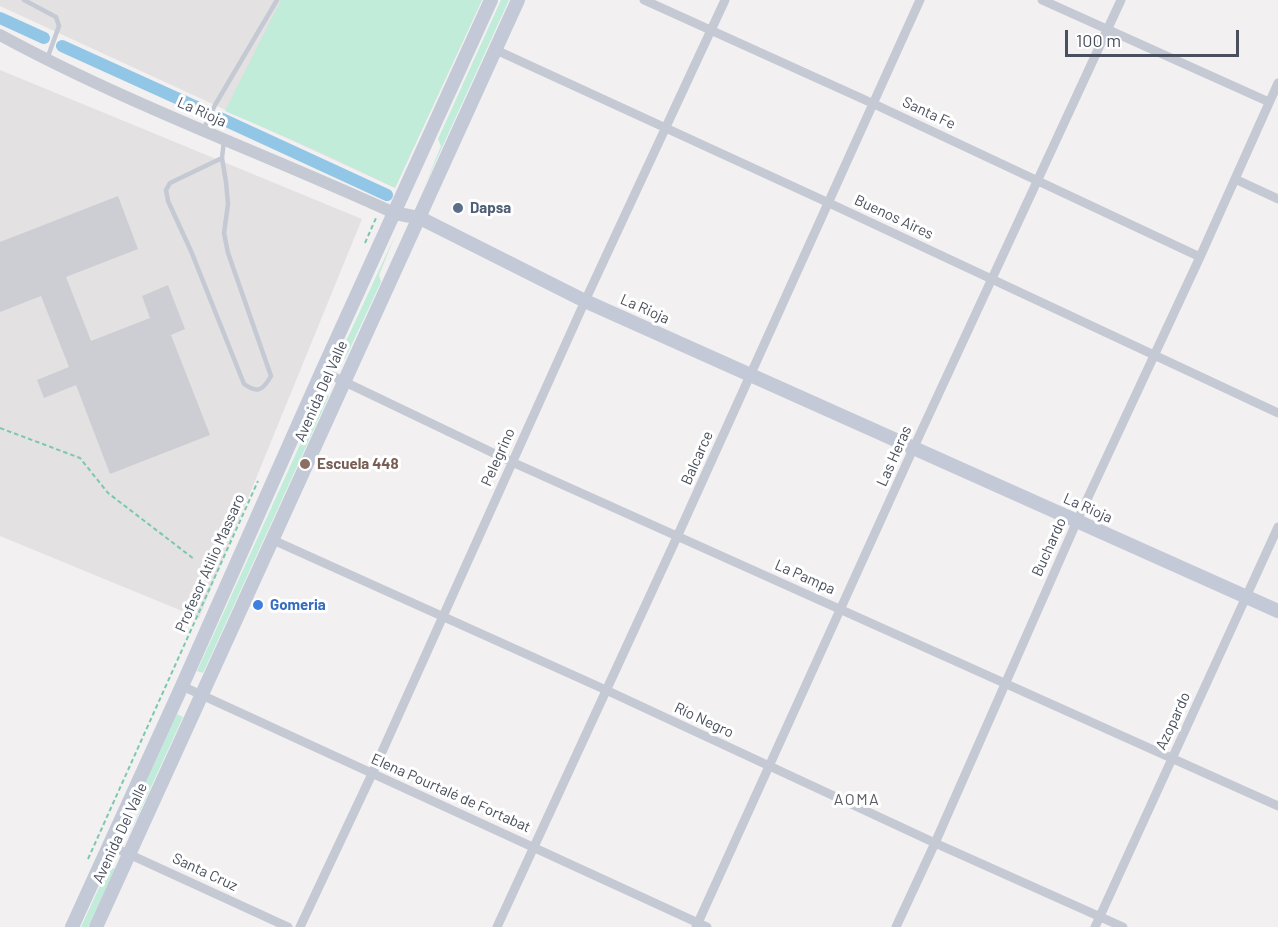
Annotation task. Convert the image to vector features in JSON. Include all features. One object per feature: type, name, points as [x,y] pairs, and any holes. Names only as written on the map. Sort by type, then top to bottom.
[{"type":"main road","name":"Avenida Del Valle","points":[[72,927],[322,371],[388,210],[491,0]]},
{"type":"main road","name":"Avenida Del Valle","points":[[96,927],[518,0]]},
{"type":"main road","name":"La Rioja","points":[[388,210],[420,218],[585,301],[1278,611]]},
{"type":"street","name":"Santa Fe","points":[[644,0],[874,104],[1200,257]]},
{"type":"street","name":"Pelegrino","points":[[300,927],[372,774],[585,301],[725,0]]},
{"type":"street","name":"Balcarce","points":[[497,927],[677,537],[920,0]]},
{"type":"street","points":[[1042,0],[1269,102]]},
{"type":"street","name":"Las Heras","points":[[701,926],[769,767],[914,447],[1121,0]]},
{"type":"street","name":"La Rioja","points":[[0,35],[47,60],[224,140],[388,210]]},
{"type":"street","name":"Buenos Aires","points":[[496,50],[1278,413]]},
{"type":"street","name":"Buchardo","points":[[896,927],[1077,521],[1278,83]]},
{"type":"street","points":[[1235,179],[1278,199]]},
{"type":"street","name":"La Pampa","points":[[322,371],[512,462],[1278,806]]},
{"type":"street","name":"Azopardo","points":[[1095,927],[1278,527]]},
{"type":"street","name":"Río Negro","points":[[273,540],[1123,927]]},
{"type":"street","name":"Elena Pourtalé de Fortabat","points":[[182,686],[701,926]]},
{"type":"street","name":"Santa Cruz","points":[[109,845],[288,927]]},
{"type":"lane","points":[[24,0],[56,17],[59,21],[47,60]]},
{"type":"lane","points":[[203,130],[215,105],[277,0]]},
{"type":"lane","points":[[222,158],[170,183],[166,190],[168,201],[191,251],[244,384],[258,390],[266,385],[271,376],[228,254],[224,233],[228,204],[222,158],[224,140]]},
{"type":"path","points":[[362,250],[388,210]]},
{"type":"path","points":[[0,428],[80,458],[108,493],[194,559]]},
{"type":"path","name":"Profesor Atilio Massaro","points":[[87,861],[259,480]]},
{"type":"shaded area","points":[[0,0],[482,0],[395,188],[0,6]]},
{"type":"shaded area","points":[[0,70],[362,219],[199,618],[0,536]]},
{"type":"green space","points":[[281,0],[482,0],[395,188],[320,152],[225,111]]},
{"type":"green space","points":[[501,0],[509,0],[425,185],[441,146],[438,139]]},
{"type":"green space","points":[[395,236],[379,275],[381,282],[345,359],[339,356]]},
{"type":"green space","points":[[323,394],[329,396],[203,673],[197,671]]},
{"type":"green space","points":[[177,714],[183,717],[130,833],[146,795],[143,788]]},
{"type":"green space","points":[[109,866],[115,869],[88,927],[81,927]]},
{"type":"building","points":[[118,196],[138,249],[66,277],[91,341],[150,318],[142,296],[168,285],[185,329],[171,335],[210,435],[110,474],[76,385],[44,398],[37,380],[69,367],[41,296],[0,312],[0,242]]},
{"type":"waterway","points":[[0,18],[44,38]]},
{"type":"waterway","points":[[62,46],[203,110]]},
{"type":"waterway","points":[[220,118],[387,195]]},
{"type":"place","name":"Dapsa","points":[[458,208]]},
{"type":"place","name":"Escuela 448","points":[[305,464]]},
{"type":"place","name":"Gomeria","points":[[258,605]]},
{"type":"district","name":"AOMA","points":[[857,800]]}]
